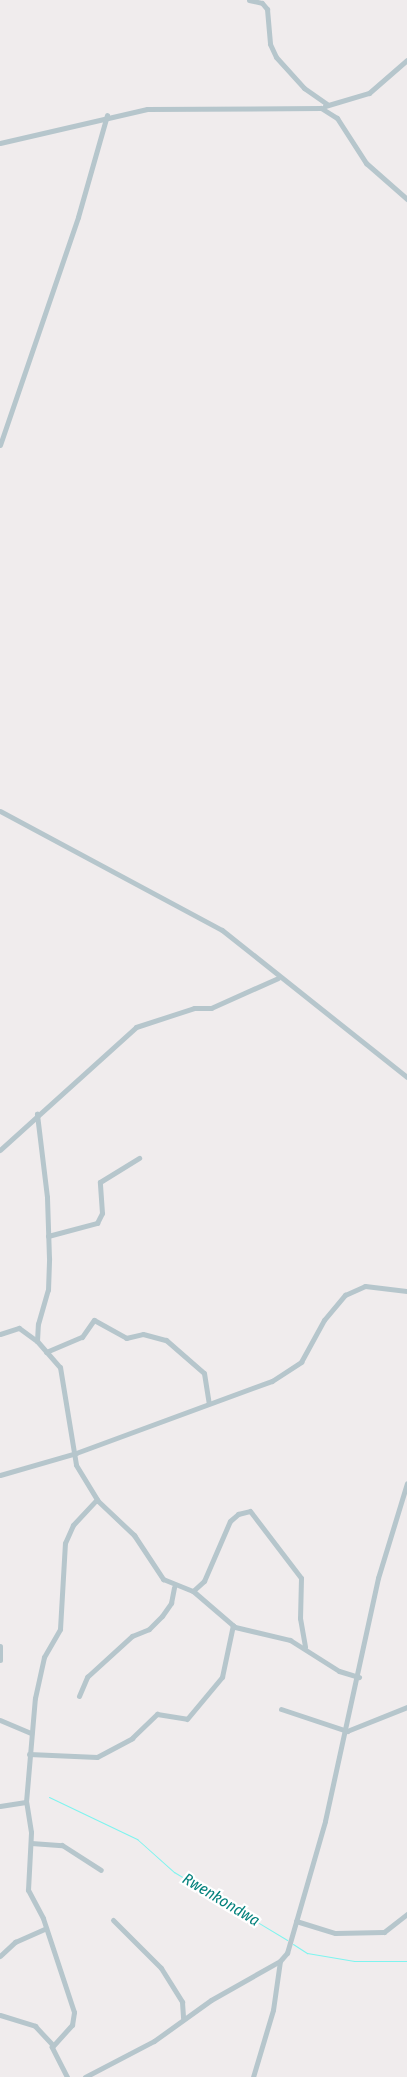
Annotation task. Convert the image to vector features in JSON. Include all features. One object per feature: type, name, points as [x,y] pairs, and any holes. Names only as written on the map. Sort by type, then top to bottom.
[{"type":"street","points":[[249,0],[262,3],[267,9],[270,44],[276,58],[304,88],[327,104]]},
{"type":"street","points":[[321,108],[327,104],[369,93],[407,60]]},
{"type":"street","points":[[0,143],[107,115],[156,108],[321,108],[337,118],[366,163],[407,199]]},
{"type":"street","points":[[0,445],[78,217],[107,115]]},
{"type":"street","points":[[0,811],[189,910],[252,953],[278,978],[407,1077]]},
{"type":"street","points":[[0,1150],[136,1027],[194,1008],[211,1008],[278,978]]},
{"type":"street","points":[[37,1341],[48,1290],[48,1236],[38,1114]]},
{"type":"street","points":[[48,1236],[97,1223],[102,1213],[100,1182],[139,1158]]},
{"type":"street","points":[[0,1475],[76,1453],[272,1381],[295,1368],[334,1305],[350,1291],[378,1286],[407,1291]]},
{"type":"street","points":[[46,1352],[82,1337],[94,1320],[126,1338],[143,1334],[166,1340],[204,1373],[209,1403]]},
{"type":"street","points":[[0,1334],[16,1327],[37,1341],[63,1375],[66,1410],[76,1453],[76,1464],[97,1499],[134,1535],[161,1576],[174,1587],[193,1591],[232,1625],[305,1647],[339,1671],[359,1677]]},
{"type":"street","points":[[86,2077],[154,2041],[183,2018],[280,1961],[287,1953],[347,1731],[378,1578],[407,1482]]},
{"type":"street","points":[[53,2045],[72,2025],[74,2012],[46,1928],[27,1885],[31,1843],[26,1802],[29,1754],[44,1657],[60,1629],[66,1536],[97,1499]]},
{"type":"street","points":[[193,1591],[204,1580],[230,1522],[238,1514],[250,1511],[301,1578],[300,1618],[305,1647]]},
{"type":"street","points":[[79,1696],[88,1677],[132,1636],[149,1629],[162,1616],[171,1603],[174,1587]]},
{"type":"street","points":[[29,1754],[97,1757],[134,1736],[157,1714],[187,1719],[222,1677],[232,1625]]},
{"type":"street","points":[[0,1646],[0,1660]]},
{"type":"street","points":[[281,1709],[347,1731],[407,1707]]},
{"type":"street","points":[[0,1720],[31,1733]]},
{"type":"street","points":[[0,1806],[26,1802]]},
{"type":"street","points":[[31,1843],[62,1844],[100,1870]]},
{"type":"street","points":[[296,1920],[335,1933],[384,1932],[407,1914]]},
{"type":"street","points":[[113,1920],[161,1968],[182,2002],[183,2018]]},
{"type":"street","points":[[0,1956],[15,1942],[46,1928]]},
{"type":"street","points":[[253,2077],[273,2010],[280,1961]]},
{"type":"street","points":[[0,2015],[35,2026],[53,2045],[67,2077]]},
{"type":"waterway","name":"Rwenkondwa","points":[[49,1797],[137,1839],[174,1872],[287,1940]]},
{"type":"waterway","name":"Rwenkondwa","points":[[293,1944],[307,1953],[354,1961],[407,1961]]}]
